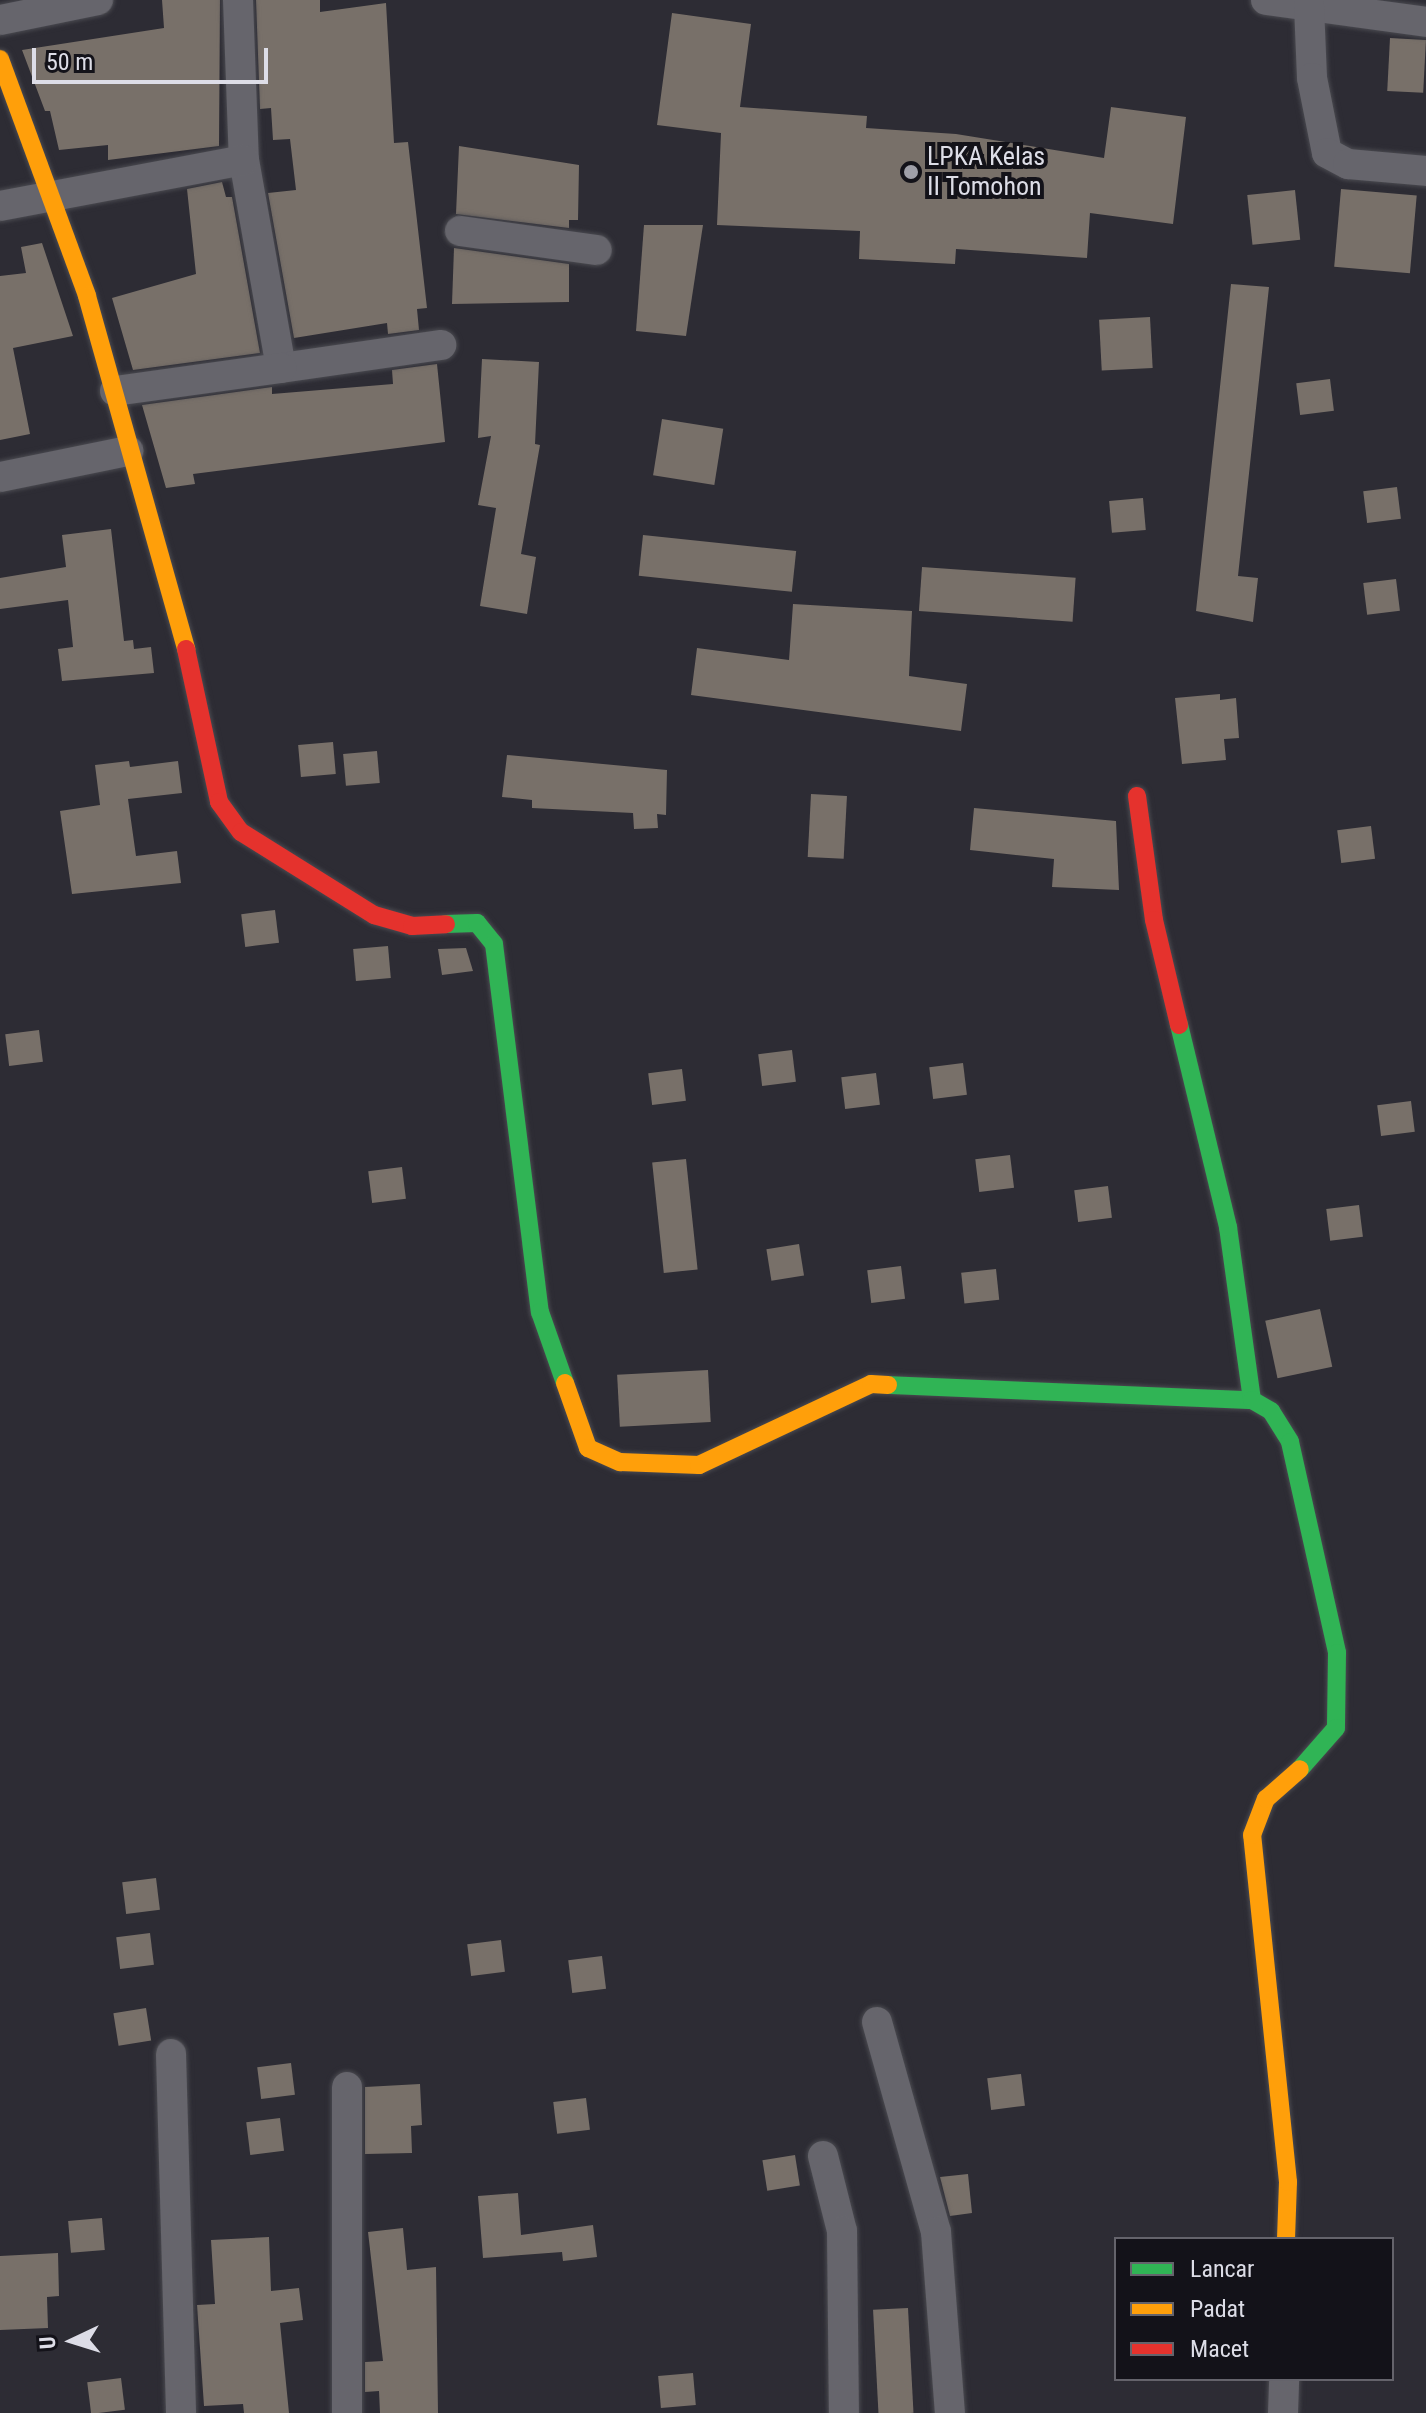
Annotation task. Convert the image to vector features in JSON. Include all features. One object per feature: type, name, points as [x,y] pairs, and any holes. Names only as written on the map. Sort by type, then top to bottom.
[{"type":"street","points":[[0,20],[98,0]]},
{"type":"street","points":[[238,0],[244,160],[281,368]]},
{"type":"street","points":[[1266,0],[1426,22]]},
{"type":"street","points":[[1309,6],[1312,78],[1327,153],[1348,164],[1426,171]]},
{"type":"street","points":[[0,59],[115,391],[128,451],[191,668],[219,802],[228,818],[391,922],[451,920],[488,930],[501,970],[540,1312],[588,1448],[620,1462],[699,1465],[871,1384],[1004,1394],[1252,1400],[1271,1411],[1290,1442],[1337,1653],[1341,1698],[1331,1736],[1266,1799],[1252,1835],[1288,2182],[1286,2237]]},
{"type":"street","points":[[0,206],[49,194],[244,160]]},
{"type":"street","points":[[460,231],[597,250]]},
{"type":"street","points":[[115,391],[441,345]]},
{"type":"street","points":[[0,477],[128,451]]},
{"type":"street","points":[[1137,796],[1154,920],[1228,1227],[1252,1400]]},
{"type":"street","points":[[877,2022],[933,2218],[950,2413]]},
{"type":"street","points":[[171,2054],[181,2413]]},
{"type":"street","points":[[347,2087],[347,2413]]},
{"type":"street","points":[[823,2156],[842,2231],[844,2413]]},
{"type":"street","points":[[1283,2413],[1284,2381]]},
{"type":"building","points":[[162,0],[220,0],[219,146],[108,160],[108,145],[59,150],[50,111],[45,111],[22,50],[164,28]]},
{"type":"building","points":[[256,0],[320,0],[320,12],[386,3],[394,143],[408,142],[427,308],[417,309],[419,330],[388,334],[387,323],[294,338],[268,193],[296,190],[290,139],[273,140],[271,108],[260,109]]},
{"type":"building","points":[[672,13],[751,24],[740,107],[867,116],[866,128],[956,134],[1104,158],[1111,107],[1186,117],[1173,224],[1090,213],[1087,258],[956,249],[955,264],[859,259],[860,231],[717,225],[721,133],[657,125]]},
{"type":"building","points":[[1390,38],[1426,40],[1423,93],[1387,91]]},
{"type":"building","points":[[459,146],[579,165],[578,220],[569,220],[569,228],[456,214]]},
{"type":"building","points":[[222,182],[226,197],[232,197],[260,353],[133,370],[112,298],[196,274],[187,189]]},
{"type":"building","points":[[1341,189],[1417,196],[1410,273],[1334,267]]},
{"type":"building","points":[[1295,190],[1300,240],[1252,245],[1247,195]]},
{"type":"building","points":[[644,225],[703,225],[686,336],[636,331]]},
{"type":"building","points":[[42,243],[73,336],[13,348],[30,434],[0,440],[0,276],[26,273],[21,247]]},
{"type":"building","points":[[454,248],[569,264],[569,302],[452,304]]},
{"type":"building","points":[[1231,284],[1269,287],[1238,576],[1258,578],[1253,622],[1196,611]]},
{"type":"building","points":[[1150,317],[1153,368],[1102,371],[1099,320]]},
{"type":"building","points":[[482,359],[539,362],[535,444],[540,445],[521,554],[536,557],[527,614],[480,606],[496,508],[478,505],[491,436],[478,438]]},
{"type":"building","points":[[437,364],[445,442],[193,474],[195,484],[166,488],[142,405],[272,387],[272,394],[393,384],[392,370]]},
{"type":"building","points":[[1330,379],[1334,411],[1300,415],[1296,383]]},
{"type":"building","points":[[662,419],[723,429],[714,485],[653,475]]},
{"type":"building","points":[[1397,487],[1401,519],[1367,523],[1363,491]]},
{"type":"building","points":[[1143,498],[1146,530],[1112,533],[1109,501]]},
{"type":"building","points":[[111,529],[124,641],[133,640],[134,649],[151,647],[154,673],[62,681],[58,649],[73,647],[68,600],[0,609],[0,578],[66,567],[62,535]]},
{"type":"building","points":[[643,535],[796,551],[792,592],[639,576]]},
{"type":"building","points":[[922,567],[1076,578],[1073,622],[919,611]]},
{"type":"building","points":[[1396,579],[1400,611],[1367,615],[1363,583]]},
{"type":"building","points":[[793,604],[912,611],[909,676],[967,684],[961,731],[691,695],[697,648],[789,660]]},
{"type":"building","points":[[1220,694],[1220,700],[1236,698],[1239,738],[1224,739],[1226,760],[1182,764],[1175,698]]},
{"type":"building","points":[[333,742],[336,774],[301,777],[298,745]]},
{"type":"building","points":[[377,751],[380,783],[346,786],[343,754]]},
{"type":"building","points":[[507,755],[667,770],[666,815],[657,814],[658,828],[634,829],[633,813],[532,808],[532,800],[502,797]]},
{"type":"building","points":[[129,761],[130,767],[178,761],[182,793],[128,799],[136,856],[177,851],[181,883],[72,894],[60,811],[100,805],[95,765]]},
{"type":"building","points":[[811,794],[847,796],[844,859],[808,857]]},
{"type":"building","points":[[974,808],[1116,821],[1119,890],[1052,887],[1054,859],[970,850]]},
{"type":"building","points":[[1371,826],[1375,859],[1341,863],[1337,830]]},
{"type":"building","points":[[275,910],[279,943],[245,947],[241,914]]},
{"type":"building","points":[[388,946],[391,978],[356,981],[353,949]]},
{"type":"building","points":[[466,948],[473,971],[442,975],[438,949]]},
{"type":"building","points":[[39,1030],[43,1062],[9,1066],[5,1034]]},
{"type":"building","points":[[792,1050],[796,1082],[762,1086],[758,1054]]},
{"type":"building","points":[[963,1063],[967,1095],[933,1099],[929,1067]]},
{"type":"building","points":[[682,1069],[686,1101],[652,1105],[648,1073]]},
{"type":"building","points":[[876,1073],[880,1105],[845,1109],[841,1077]]},
{"type":"building","points":[[1411,1101],[1415,1132],[1381,1136],[1377,1105]]},
{"type":"building","points":[[1010,1155],[1014,1188],[979,1192],[975,1159]]},
{"type":"building","points":[[686,1159],[698,1269],[664,1273],[652,1163]]},
{"type":"building","points":[[402,1167],[406,1199],[372,1203],[368,1171]]},
{"type":"building","points":[[1108,1186],[1112,1218],[1078,1222],[1074,1190]]},
{"type":"building","points":[[1359,1205],[1363,1237],[1330,1241],[1326,1209]]},
{"type":"building","points":[[799,1244],[804,1276],[771,1281],[766,1249]]},
{"type":"building","points":[[901,1266],[905,1299],[871,1303],[867,1270]]},
{"type":"building","points":[[996,1269],[999,1300],[964,1303],[961,1273]]},
{"type":"building","points":[[1320,1309],[1332,1367],[1277,1378],[1265,1321]]},
{"type":"building","points":[[708,1370],[711,1422],[620,1427],[617,1375]]},
{"type":"building","points":[[156,1878],[160,1910],[126,1914],[122,1882]]},
{"type":"building","points":[[150,1933],[154,1965],[120,1969],[116,1937]]},
{"type":"building","points":[[501,1940],[505,1972],[471,1976],[467,1944]]},
{"type":"building","points":[[602,1956],[606,1989],[572,1993],[568,1960]]},
{"type":"building","points":[[146,2008],[151,2041],[119,2046],[113,2013]]},
{"type":"building","points":[[291,2063],[295,2095],[261,2099],[257,2067]]},
{"type":"building","points":[[1021,2074],[1025,2106],[991,2110],[987,2078]]},
{"type":"building","points":[[420,2084],[422,2125],[411,2126],[412,2153],[365,2154],[365,2087]]},
{"type":"building","points":[[586,2098],[590,2130],[557,2134],[553,2102]]},
{"type":"building","points":[[280,2118],[284,2151],[250,2155],[246,2122]]},
{"type":"building","points":[[795,2155],[800,2186],[767,2191],[762,2160]]},
{"type":"building","points":[[968,2174],[972,2213],[950,2216],[940,2177]]},
{"type":"building","points":[[518,2193],[521,2235],[593,2225],[597,2257],[563,2261],[562,2252],[483,2258],[478,2196]]},
{"type":"building","points":[[102,2218],[105,2250],[71,2253],[68,2221]]},
{"type":"building","points":[[403,2228],[407,2270],[436,2267],[438,2413],[380,2413],[379,2391],[365,2392],[365,2362],[383,2361],[368,2232]]},
{"type":"building","points":[[269,2237],[271,2291],[299,2288],[303,2320],[280,2323],[289,2413],[244,2413],[243,2404],[204,2406],[197,2305],[215,2304],[211,2240]]},
{"type":"building","points":[[58,2253],[59,2296],[47,2297],[48,2328],[0,2330],[0,2256]]},
{"type":"building","points":[[908,2308],[913,2413],[878,2413],[873,2310]]},
{"type":"building","points":[[693,2373],[696,2405],[661,2408],[658,2376]]},
{"type":"building","points":[[121,2378],[125,2410],[91,2413],[87,2382]]},
{"type":"traffic: fast","points":[[446,924],[477,923],[494,944],[540,1312],[565,1383]]},
{"type":"traffic: fast","points":[[888,1385],[1252,1400],[1228,1227],[1179,1025]]},
{"type":"traffic: fast","points":[[1252,1400],[1271,1411],[1290,1442],[1337,1653],[1336,1728],[1300,1769]]},
{"type":"traffic: slow","points":[[0,59],[87,296],[186,649]]},
{"type":"traffic: slow","points":[[565,1383],[588,1448],[620,1462],[699,1465],[871,1384],[888,1385]]},
{"type":"traffic: slow","points":[[1286,2237],[1288,2182],[1252,1835],[1266,1799],[1300,1769]]},
{"type":"traffic: jam","points":[[186,649],[219,802],[241,832],[374,915],[412,926],[446,924]]},
{"type":"traffic: jam","points":[[1137,796],[1154,920],[1179,1025]]},
{"type":"place","name":"LPKA Kelas II Tomohon","points":[[911,172]]}]
